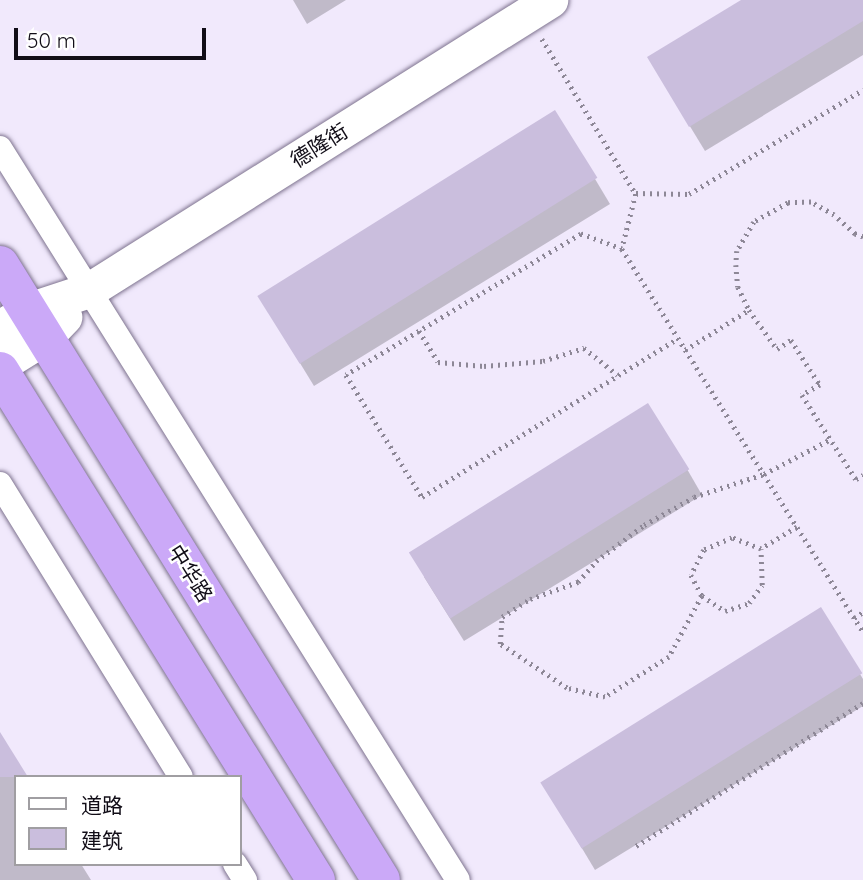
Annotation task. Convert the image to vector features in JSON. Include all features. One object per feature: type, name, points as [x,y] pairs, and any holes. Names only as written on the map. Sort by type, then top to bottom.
[{"type":"highway","name":"中华路","points":[[0,265],[24,325],[382,880]]},
{"type":"highway","points":[[0,371],[316,880]]},
{"type":"main road","name":"德隆街","points":[[0,365],[24,325],[89,290],[539,7]]},
{"type":"street","points":[[0,148],[458,880]]},
{"type":"street","points":[[0,484],[180,775]]},
{"type":"path","points":[[539,7],[635,193],[622,249]]},
{"type":"path","points":[[635,193],[689,194],[863,90]]},
{"type":"path","points":[[863,237],[811,202],[788,203],[754,222],[737,251],[738,288],[749,310],[777,349],[791,340],[820,385],[802,395],[856,479],[863,475]]},
{"type":"path","points":[[678,338],[422,498],[346,375],[581,234],[622,249],[863,632]]},
{"type":"path","points":[[685,349],[749,310]]},
{"type":"path","points":[[419,331],[439,362],[484,366],[543,361],[584,348],[618,375]]},
{"type":"path","points":[[702,596],[669,657],[605,697],[567,688],[500,644],[502,617],[530,599],[578,582],[597,561],[644,525],[694,497],[764,474],[831,439]]},
{"type":"path","points":[[761,549],[797,527]]},
{"type":"path","points":[[732,538],[761,549],[762,585],[749,603],[725,611],[702,596],[691,575],[704,550],[732,538]]},
{"type":"path","points":[[854,618],[863,612]]},
{"type":"path","points":[[636,846],[863,703]]},
{"type":"building","points":[[741,0],[863,0],[863,21],[689,127],[647,57]]},
{"type":"building","points":[[555,110],[597,178],[300,364],[257,296]]},
{"type":"building","points":[[648,403],[689,469],[450,619],[409,552]]},
{"type":"building","points":[[821,607],[862,673],[582,849],[540,782]]},
{"type":"building","points":[[0,732],[27,775],[0,777]]}]
